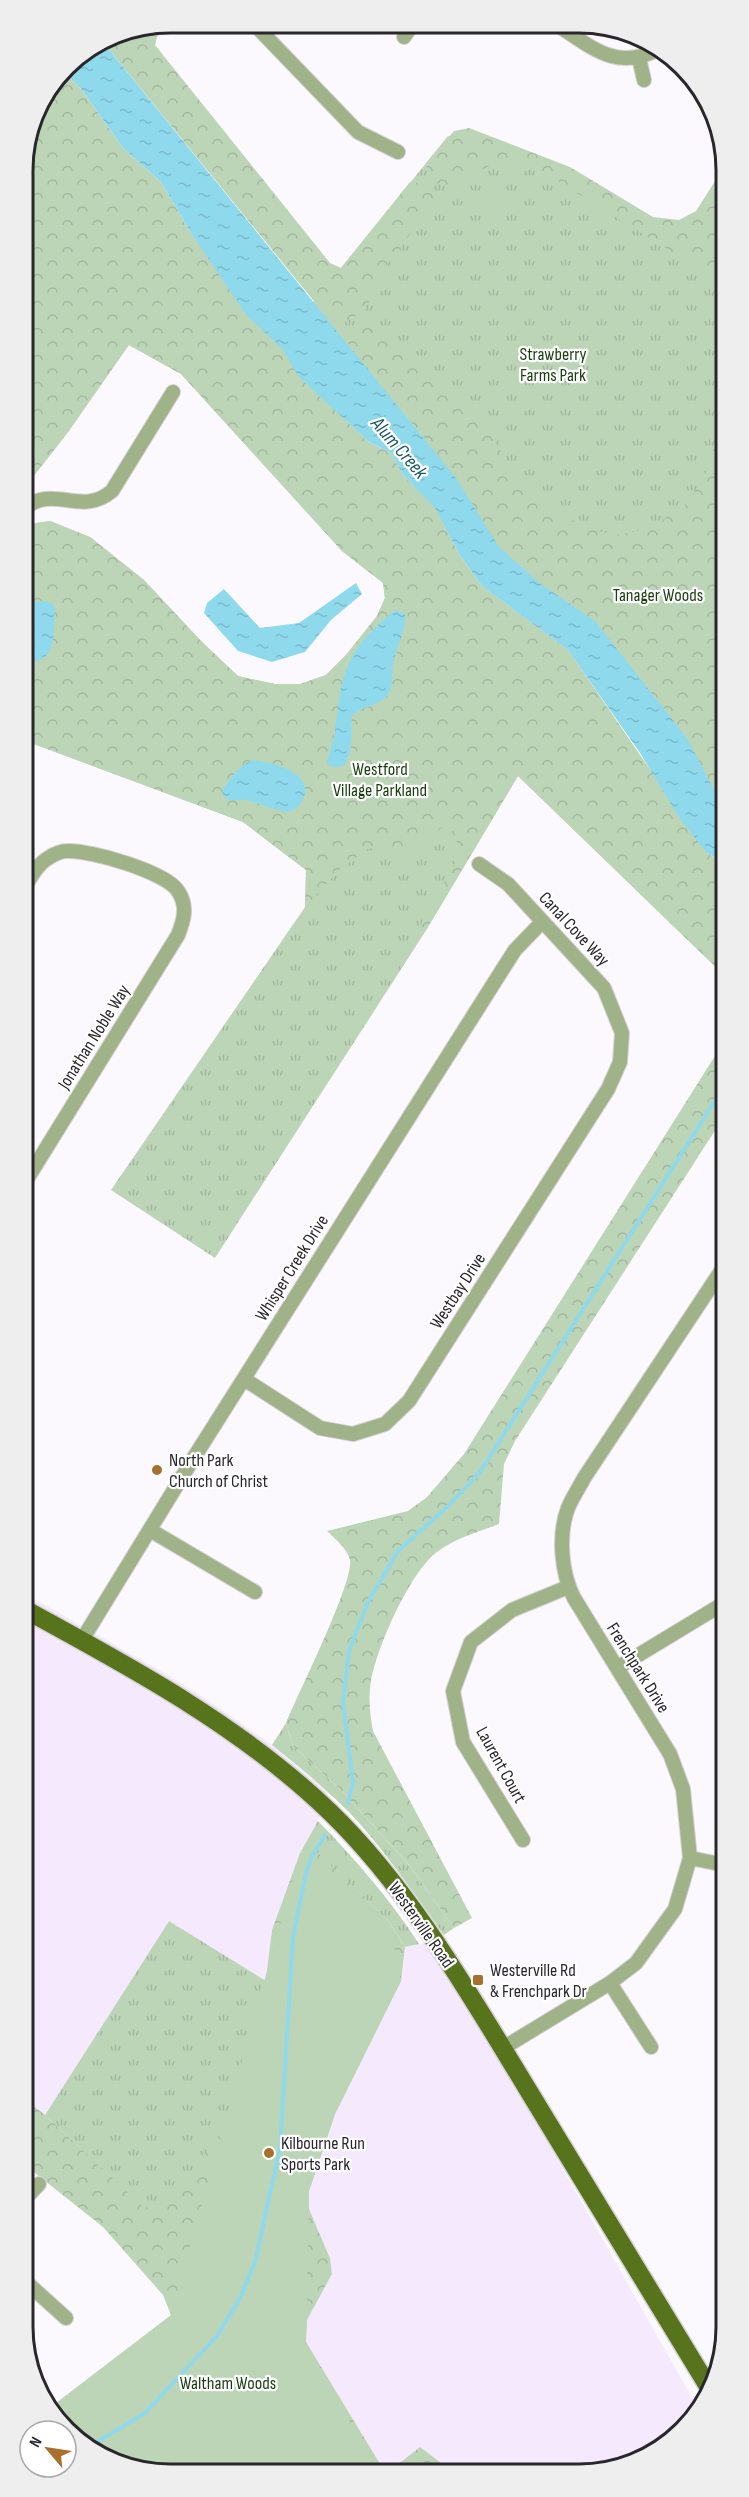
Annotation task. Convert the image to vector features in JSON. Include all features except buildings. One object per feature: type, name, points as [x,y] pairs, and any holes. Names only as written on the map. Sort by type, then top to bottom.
[{"type":"main road","name":"Westerville Road","points":[[33,1614],[82,1640],[195,1709],[275,1765],[331,1813],[384,1873],[430,1935],[502,2048],[705,2382]]},
{"type":"street","points":[[263,33],[358,132],[398,152]]},
{"type":"street","points":[[404,37],[406,33]]},
{"type":"street","points":[[570,33],[600,52],[618,59],[639,58],[651,53]]},
{"type":"street","points":[[639,58],[644,80]]},
{"type":"street","points":[[33,501],[53,498],[87,504],[102,500],[112,491],[173,392]]},
{"type":"street","name":"Jonathan Noble Way","points":[[33,873],[48,857],[65,851],[83,852],[154,872],[171,882],[179,892],[184,905],[184,917],[178,935],[33,1170]]},
{"type":"street","name":"Canal Cove Way","points":[[479,864],[508,884],[604,988],[622,1033]]},
{"type":"street","name":"Whisper Creek Drive","points":[[82,1640],[515,950],[542,922]]},
{"type":"street","name":"Westbay Drive","points":[[244,1379],[321,1428],[353,1434],[385,1424],[409,1401],[608,1089],[620,1062],[622,1033]]},
{"type":"street","name":"Frenchpark Drive","points":[[502,2048],[610,1983],[636,1963],[675,1909],[690,1858],[683,1789],[670,1754],[568,1587],[562,1545],[567,1510],[584,1478],[716,1279]]},
{"type":"street","points":[[150,1530],[255,1592]]},
{"type":"street","name":"Laurent Court","points":[[523,1840],[464,1742],[453,1691],[471,1641],[512,1610],[568,1587]]},
{"type":"street","points":[[617,1668],[716,1608]]},
{"type":"street","points":[[690,1858],[716,1863]]},
{"type":"street","points":[[610,1983],[651,2048]]},
{"type":"street","points":[[33,2190],[39,2184]]},
{"type":"street","points":[[33,2288],[66,2318]]},
{"type":"shaded area","points":[[33,1598],[171,1677],[215,1705],[272,1745],[328,1792],[318,1821],[300,1853],[266,1981],[169,1921],[45,2115],[33,2105]]},
{"type":"shaded area","points":[[434,1941],[694,2402],[669,2430],[648,2446],[632,2454],[588,2464],[442,2464],[420,2447],[398,2464],[380,2464],[306,2342],[307,2320],[332,2274],[330,2258],[309,2209],[309,2191],[335,2114],[401,1981],[405,1947]]},
{"type":"green space","points":[[160,34],[155,45],[330,263],[341,268],[410,182],[419,183],[434,196],[434,203],[383,270],[364,312],[335,327],[107,48],[134,38]]},
{"type":"green space","name":"Westford Village Parkland","points":[[70,77],[82,90],[123,148],[161,182],[191,233],[246,315],[282,349],[299,377],[369,442],[391,453],[403,475],[435,507],[459,554],[482,586],[568,650],[707,853],[716,859],[716,967],[518,776],[425,932],[421,924],[457,859],[458,846],[451,822],[428,837],[405,859],[369,848],[338,871],[305,907],[306,870],[243,822],[33,744],[33,646],[44,601],[33,603],[33,523],[50,521],[90,537],[144,580],[201,641],[238,676],[275,684],[300,684],[326,675],[346,655],[377,616],[385,598],[383,583],[342,551],[181,374],[129,345],[69,431],[33,477],[33,161],[43,117],[51,101]],"holes":[[[405,625],[394,661],[391,689],[386,697],[356,711],[351,717],[352,743],[348,755],[340,766],[328,757],[334,736],[344,672]]]},
{"type":"green space","points":[[469,128],[570,167],[653,217],[679,220],[696,211],[716,180],[716,279],[543,172],[515,163],[493,164],[450,187],[440,185],[428,172],[426,163],[454,131]]},
{"type":"green space","name":"Strawberry Farms Park","points":[[448,136],[539,161],[716,261],[716,818],[298,321]]},
{"type":"green space","points":[[496,185],[504,204],[476,216],[468,197]]},
{"type":"green space","name":"Westford Village Parkland","points":[[191,233],[482,586],[568,650],[707,853],[716,859],[716,967],[518,776],[425,932],[215,1258],[111,1190],[305,907],[306,870],[243,822],[33,744],[33,523],[50,521],[90,537],[144,580],[201,641],[238,676],[275,684],[300,684],[326,675],[346,655],[377,616],[385,598],[383,583],[342,551],[181,374],[129,345]]},
{"type":"green space","name":"Tanager Woods","points":[[370,325],[381,329],[408,358],[457,396],[492,437],[529,496],[549,509],[597,531],[616,535],[649,529],[688,503],[711,464],[716,432],[716,791],[632,668],[595,621],[541,584],[499,547],[456,478],[344,338]]},
{"type":"green space","points":[[716,1054],[716,1129],[515,1441],[504,1464],[499,1524],[452,1543],[437,1552],[427,1562],[416,1576],[396,1611],[374,1667],[370,1694],[373,1731],[472,1918],[454,1928],[410,1866],[343,1792],[293,1746],[286,1723],[335,1614],[349,1572],[350,1560],[346,1552],[327,1531],[408,1511],[427,1497],[464,1454]]},
{"type":"green space","points":[[286,1723],[293,1746],[343,1792],[410,1866],[454,1928],[444,1935],[361,1825],[307,1773],[272,1745]]},
{"type":"green space","points":[[318,1821],[372,1880],[419,1944],[405,1947],[389,1922],[313,1849],[300,1853]]},
{"type":"green space","name":"Kilbourne Run Sports Park","points":[[313,1848],[389,1922],[405,1947],[401,1981],[335,2114],[309,2191],[309,2209],[330,2258],[332,2274],[307,2320],[306,2342],[380,2464],[161,2464],[126,2457],[94,2441],[78,2428],[78,2419],[68,2419],[63,2413],[171,2315],[163,2295],[103,2227],[33,2171],[33,2105],[143,2207],[160,2208],[235,2118],[253,2086],[272,1930],[300,1853]]},
{"type":"green space","name":"Kilbourne Run Sports Park","points":[[300,1853],[389,1922],[401,1981],[335,2114],[309,2191],[306,2342],[373,2464],[161,2464],[143,2461],[126,2457],[94,2441],[78,2428],[78,2419],[68,2419],[56,2403],[171,2315]]},
{"type":"green space","points":[[169,1921],[266,1981],[235,2118],[161,2209],[143,2208],[45,2115]]},
{"type":"green space","points":[[420,2447],[442,2464],[398,2464]]},
{"type":"water","name":"Alum Creek","points":[[107,48],[456,478],[499,547],[541,584],[595,621],[687,738],[716,791],[716,858],[707,853],[680,819],[640,753],[568,650],[482,586],[459,554],[435,508],[403,475],[391,453],[369,442],[299,377],[282,349],[246,315],[191,233],[161,182],[123,148],[82,90],[70,77],[86,61]]},
{"type":"water","points":[[356,583],[362,594],[331,620],[305,652],[272,662],[238,651],[204,613],[207,603],[224,589],[260,628],[299,623]]},
{"type":"water","points":[[44,601],[53,604],[55,609],[52,644],[45,657],[33,662],[33,603]]},
{"type":"water","points":[[395,610],[405,614],[405,621],[393,664],[392,685],[389,692],[384,699],[360,710],[351,717],[350,752],[343,765],[336,767],[327,764],[335,732],[340,693],[349,664],[366,638]]},
{"type":"water","points":[[252,760],[285,768],[300,778],[306,792],[300,805],[294,810],[285,812],[246,800],[230,800],[224,797],[222,792],[231,778],[242,766]]},
{"type":"waterway","points":[[348,1803],[353,1783],[343,1702],[349,1651],[368,1602],[398,1551],[447,1507],[480,1472],[716,1099]]},
{"type":"waterway","points":[[96,2442],[145,2413],[217,2336],[241,2296],[255,2262],[280,2148],[293,1937],[306,1873],[312,1856],[325,1835]]},
{"type":"place","name":"North Park Church of Christ","points":[[157,1470]]},
{"type":"place","name":"Westerville Rd & Frenchpark Dr","points":[[478,1980]]},
{"type":"place","name":"Kilbourne Run Sports Park","points":[[269,2153]]},
{"type":"park label","name":"Waltham Woods","points":[[228,2383]]}]
